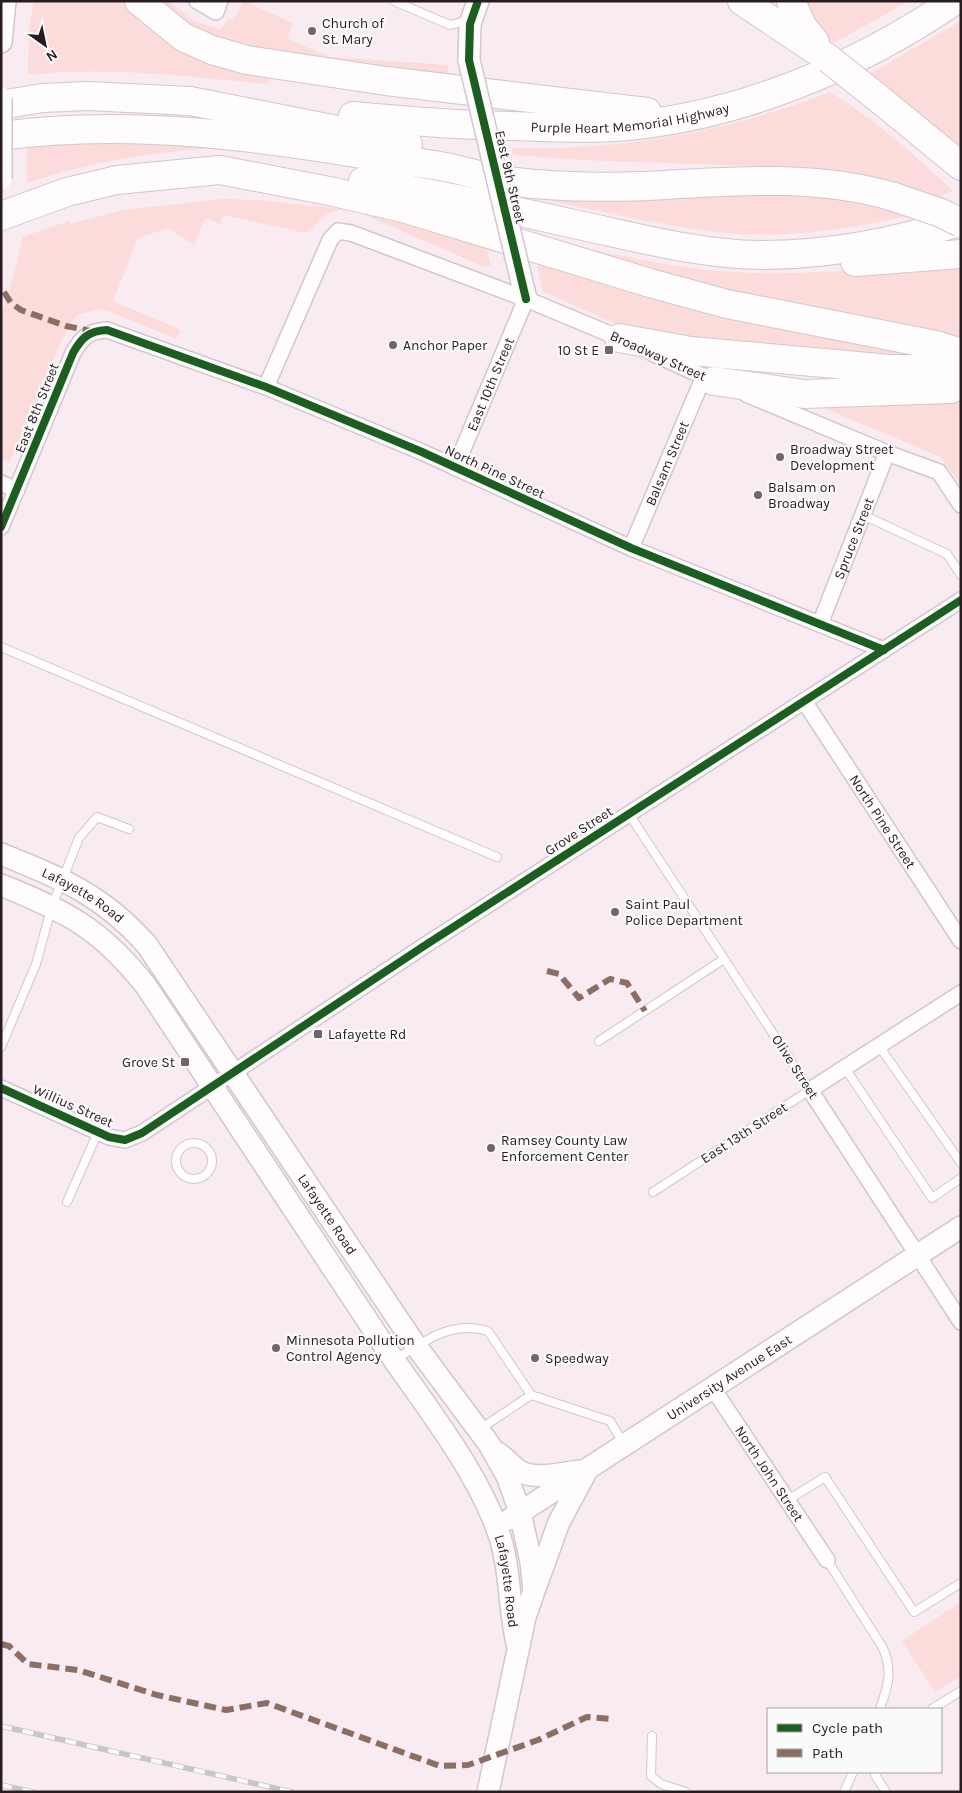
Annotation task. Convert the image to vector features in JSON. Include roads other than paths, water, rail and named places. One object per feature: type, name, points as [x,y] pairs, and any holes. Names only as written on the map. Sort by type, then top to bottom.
[{"type":"highway","points":[[139,1],[170,28],[197,44],[267,64],[386,81],[668,114],[728,106]]},
{"type":"highway","points":[[742,1],[805,38],[953,160]]},
{"type":"highway","points":[[791,1],[805,38]]},
{"type":"highway","points":[[792,85],[850,55],[926,1]]},
{"type":"highway","name":"Purple Heart Memorial Highway","points":[[190,101],[458,126],[564,128],[641,124],[709,112],[792,85],[865,53],[925,20],[954,1]]},
{"type":"highway","points":[[1,105],[42,98],[87,96],[190,101],[344,130],[520,168],[794,176],[845,182],[860,189]]},
{"type":"highway","points":[[1,136],[77,128],[158,131],[262,140],[349,151],[516,182],[634,186],[779,180],[860,189],[894,197],[961,222]]},
{"type":"highway","points":[[1,216],[67,192],[118,180],[220,170],[302,172],[340,176],[531,214],[649,241],[711,251],[832,262],[866,262],[961,254]]},
{"type":"highway","points":[[220,170],[334,192],[394,206],[650,283],[727,304],[936,345],[961,353]]},
{"type":"highway","points":[[711,251],[760,255],[837,249],[896,239],[961,222]]},
{"type":"highway","points":[[619,338],[690,351],[890,369],[916,369],[961,379]]},
{"type":"highway","points":[[709,379],[804,394],[839,395],[911,389],[961,390]]},
{"type":"main road","points":[[1,42],[3,8]]},
{"type":"main road","name":"East 9th Street","points":[[475,10],[468,42],[469,60],[526,299]]},
{"type":"main road","points":[[1,98],[1,179]]},
{"type":"main road","name":"Lafayette Road","points":[[1,854],[64,879],[110,908],[147,945],[416,1346],[484,1437],[507,1476],[520,1512],[531,1562],[534,1591],[525,1617],[488,1792]]},
{"type":"main road","name":"Lafayette Road","points":[[1,885],[52,906],[94,932],[129,964],[146,986],[462,1461],[481,1494],[497,1527],[508,1571],[511,1615],[518,1650]]},
{"type":"main road","name":"University Avenue East","points":[[497,1527],[961,1227]]},
{"type":"main road","points":[[484,1437],[519,1471],[531,1475],[550,1475],[588,1469]]},
{"type":"main road","points":[[534,1591],[559,1522],[588,1469]]},
{"type":"street","points":[[197,1],[218,7]]},
{"type":"street","name":"Broadway Street","points":[[266,386],[330,240],[338,231],[351,233],[526,299],[619,338],[709,379],[887,453],[939,472],[961,505]]},
{"type":"street","name":"East 10th Street","points":[[456,468],[526,299]]},
{"type":"street","name":"North Pine Street","points":[[91,331],[107,330],[120,334],[266,386],[456,468],[630,548],[884,650]]},
{"type":"street","name":"East 8th Street","points":[[1,527],[18,490],[73,352],[80,341],[91,331]]},
{"type":"street","name":"Balsam Street","points":[[630,548],[709,379]]},
{"type":"street","name":"Spruce Street","points":[[820,624],[887,453]]},
{"type":"street","points":[[1,483],[18,490]]},
{"type":"street","name":"Grove Street","points":[[211,1086],[961,600]]},
{"type":"street","name":"North Pine Street","points":[[804,701],[961,941]]},
{"type":"street","name":"East 13th Street","points":[[810,1090],[961,993]]},
{"type":"street","name":"Willius Street","points":[[1,1088],[98,1132],[125,1140],[142,1133],[211,1086]]},
{"type":"street","name":"Olive Street","points":[[810,1090],[961,1322]]},
{"type":"street","name":"North John Street","points":[[712,1387],[827,1560]]},
{"type":"lane","points":[[394,1],[450,25],[475,10]]},
{"type":"lane","points":[[863,515],[947,554],[961,574]]},
{"type":"lane","points":[[1,647],[497,858]]},
{"type":"lane","name":"Olive Street","points":[[629,814],[810,1090]]},
{"type":"lane","points":[[1,1047],[36,964],[52,906],[79,838],[97,817],[129,829]]},
{"type":"lane","points":[[599,1040],[724,959]]},
{"type":"lane","points":[[879,1046],[961,1163]]},
{"type":"lane","points":[[845,1068],[932,1198],[961,1178]]},
{"type":"lane","name":"East 13th Street","points":[[653,1192],[810,1090]]},
{"type":"lane","points":[[67,1202],[98,1132]]},
{"type":"lane","points":[[199,1143],[210,1152],[212,1164],[205,1175],[190,1178],[179,1170],[176,1158],[184,1146],[199,1143]]},
{"type":"lane","points":[[394,1360],[441,1332],[471,1326],[488,1330],[531,1394],[610,1421],[624,1445]]},
{"type":"lane","points":[[484,1437],[531,1394]]},
{"type":"lane","points":[[788,1500],[825,1477],[914,1612],[961,1583]]},
{"type":"lane","points":[[827,1560],[883,1648],[890,1664],[888,1683],[880,1708]]},
{"type":"lane","points":[[934,1708],[961,1691]]},
{"type":"lane","points":[[652,1736],[651,1776],[661,1784],[686,1792]]},
{"type":"lane","points":[[844,1792],[852,1773]]},
{"type":"lane","points":[[876,1773],[886,1792]]},
{"type":"railway","points":[[1,1726],[292,1792]]},
{"type":"railway","points":[[1,1785],[33,1792]]},
{"type":"place","name":"Church of St. Mary","points":[[312,31]]},
{"type":"place","name":"Anchor Paper","points":[[393,345]]},
{"type":"place","name":"10 St E","points":[[609,350]]},
{"type":"place","name":"Broadway Street Development","points":[[780,457]]},
{"type":"place","name":"Balsam on Broadway","points":[[758,495]]},
{"type":"place","name":"Saint Paul Police Department","points":[[615,912]]},
{"type":"place","name":"Lafayette Rd","points":[[318,1034]]},
{"type":"place","name":"Grove St","points":[[185,1062]]},
{"type":"place","name":"Ramsey County Law Enforcement Center","points":[[491,1148]]},
{"type":"place","name":"Minnesota Pollution Control Agency","points":[[276,1348]]},
{"type":"place","name":"Speedway","points":[[535,1358]]}]
